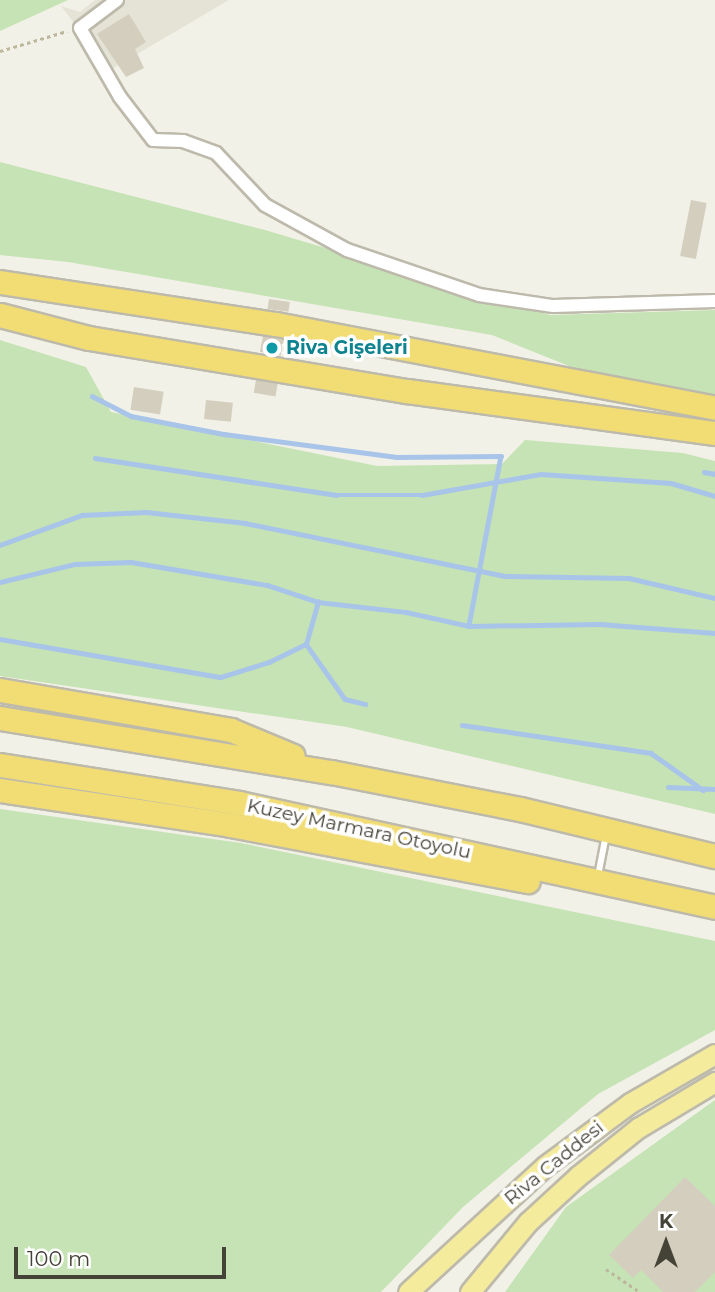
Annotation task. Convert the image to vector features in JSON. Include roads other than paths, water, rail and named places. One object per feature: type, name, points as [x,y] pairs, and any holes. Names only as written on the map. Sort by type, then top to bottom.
[{"type":"highway","points":[[0,282],[288,327],[713,408]]},
{"type":"highway","points":[[0,315],[89,338],[407,391],[715,433]]},
{"type":"highway","points":[[0,690],[231,730],[331,772]]},
{"type":"highway","points":[[0,718],[331,772],[607,830],[715,856]]},
{"type":"highway","name":"Kuzey Marmara Otoyolu","points":[[0,765],[239,803],[713,907]]},
{"type":"highway","points":[[0,790],[231,825],[537,883],[713,907]]},
{"type":"main road","name":"Riva Caddesi","points":[[408,1292],[545,1166],[620,1111],[715,1054]]},
{"type":"main road","name":"Riva Caddesi","points":[[470,1290],[528,1222],[578,1176],[638,1128],[715,1082]]},
{"type":"main road","points":[[419,1292],[463,1240]]},
{"type":"street","points":[[117,0],[80,27],[120,97],[153,139],[183,141],[216,153],[265,205],[347,250],[480,295],[553,306],[715,301]]},
{"type":"lane","points":[[597,881],[607,830]]},
{"type":"waterway","points":[[92,396],[131,416],[224,434],[396,457],[501,456],[469,626]]},
{"type":"waterway","points":[[95,458],[336,495],[422,495],[541,474],[671,483],[715,496]]},
{"type":"waterway","points":[[704,472],[715,474]]},
{"type":"waterway","points":[[0,545],[82,515],[146,512],[245,523],[505,576],[629,578],[715,598]]},
{"type":"waterway","points":[[0,582],[75,564],[131,562],[267,585],[318,602],[406,612],[469,626],[600,624],[715,633]]},
{"type":"waterway","points":[[0,639],[221,677],[269,662],[306,644],[318,602]]},
{"type":"waterway","points":[[306,644],[345,699],[365,704]]},
{"type":"waterway","points":[[462,725],[651,753],[703,790]]},
{"type":"waterway","points":[[668,787],[715,789]]},
{"type":"place","name":"Riva Gişeleri","points":[[272,348]]}]
